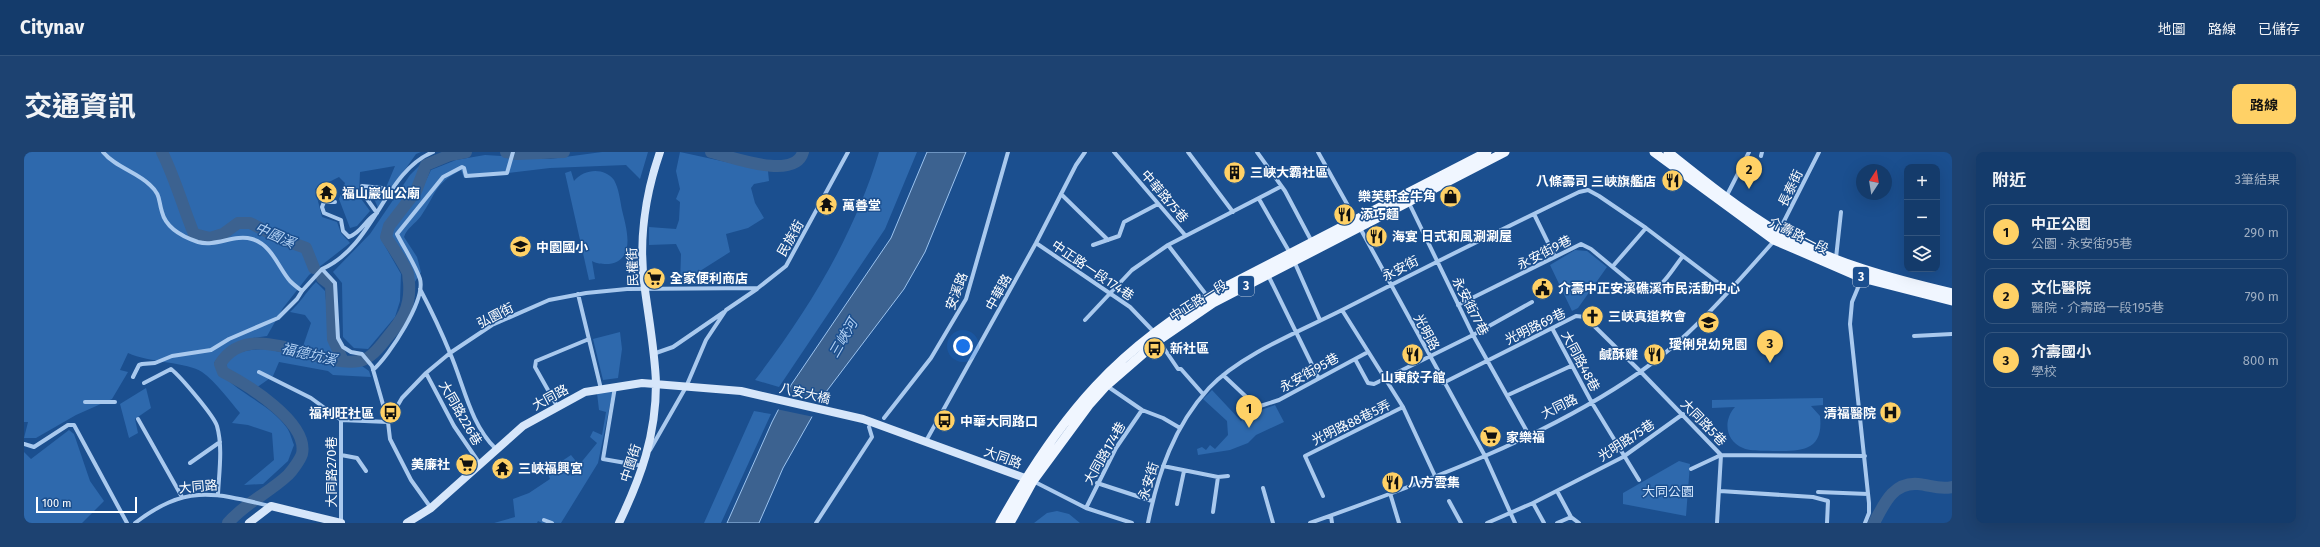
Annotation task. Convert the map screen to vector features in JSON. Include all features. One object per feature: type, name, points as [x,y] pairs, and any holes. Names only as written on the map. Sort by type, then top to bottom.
[{"type":"main road","name":"中正路一段","points":[[1000,523],[1029,480],[1106,386],[1159,340],[1212,303],[1268,275],[1312,242],[1409,202],[1428,188],[1487,152]]},
{"type":"main road","name":"中正路一段","points":[[1010,523],[1046,446],[1083,398],[1102,378],[1154,332],[1208,297],[1292,257],[1428,188],[1505,152]]},
{"type":"main road","name":"介壽路一段","points":[[1654,152],[1777,236],[1862,278],[1952,301]]},
{"type":"main road","name":"介壽路一段","points":[[1668,152],[1777,236],[1864,269],[1952,293]]},
{"type":"street","points":[[103,152],[123,168],[144,179],[159,194],[162,213],[168,224],[178,233],[198,242],[210,244],[252,239],[268,250],[281,265],[290,280],[302,291]]},
{"type":"street","points":[[134,377],[139,365],[155,363],[172,356],[211,350],[229,339],[267,325],[278,318],[298,299],[302,291],[322,269],[342,258],[366,230],[406,171],[421,157],[433,152]]},
{"type":"street","points":[[372,368],[382,362],[406,324],[420,289],[420,279],[398,234],[443,177],[462,167],[464,168],[466,176],[507,173],[512,152]]},
{"type":"street","name":"民權街","points":[[656,383],[645,289],[643,231],[649,188],[660,152]]},
{"type":"street","name":"民族街","points":[[652,355],[673,347],[758,288],[786,266],[848,152]]},
{"type":"street","name":"安溪路","points":[[884,418],[931,358],[966,299],[1008,152]]},
{"type":"street","name":"中華路","points":[[926,441],[1036,243],[1076,165],[1085,152]]},
{"type":"street","name":"中華路75巷","points":[[1114,152],[1185,235]]},
{"type":"street","points":[[1188,152],[1234,212]]},
{"type":"street","points":[[1257,152],[1280,187],[1285,191],[1312,242]]},
{"type":"street","name":"光明路","points":[[1318,152],[1443,383],[1485,456],[1515,523]]},
{"type":"street","points":[[1726,197],[1749,152]]},
{"type":"street","name":"長泰街","points":[[1777,236],[1819,152]]},
{"type":"street","points":[[377,213],[362,192],[362,186],[382,188]]},
{"type":"street","points":[[1085,320],[1132,270],[1168,245],[1280,187]]},
{"type":"street","name":"永安街","points":[[1148,523],[1152,502],[1163,466],[1180,428],[1203,394],[1223,375],[1268,347],[1320,320],[1437,260],[1579,192],[1588,190],[1646,228],[1729,291]]},
{"type":"street","points":[[1061,194],[1108,240]]},
{"type":"street","points":[[1259,199],[1292,257],[1320,320]]},
{"type":"street","points":[[336,202],[324,202],[322,207],[324,213],[340,220],[343,231],[349,237],[358,234],[369,217],[377,213]]},
{"type":"street","name":"永安街77巷","points":[[1409,202],[1473,335],[1488,359]]},
{"type":"street","points":[[1093,245],[1119,236],[1124,222],[1158,204]]},
{"type":"street","points":[[1836,258],[1841,212]]},
{"type":"street","points":[[1534,214],[1555,257]]},
{"type":"street","points":[[1613,266],[1646,228]]},
{"type":"street","name":"大同路","points":[[1310,523],[1485,456],[1592,403],[1641,372],[1693,328],[1729,291],[1777,236]]},
{"type":"street","name":"中正路一段174巷","points":[[1036,243],[1130,307],[1154,332]]},
{"type":"street","name":"永安街9巷","points":[[1458,304],[1581,244],[1591,248],[1644,293],[1651,293],[1658,288],[1683,256]]},
{"type":"street","points":[[1168,245],[1208,297]]},
{"type":"street","points":[[322,269],[335,283],[338,338],[343,347],[351,352],[362,354],[372,368],[388,422],[390,439],[395,452],[431,508]]},
{"type":"street","points":[[1268,275],[1318,378]]},
{"type":"street","points":[[1862,278],[1852,302],[1850,324],[1868,494],[1869,513],[1865,523]]},
{"type":"street","points":[[645,289],[758,288]]},
{"type":"street","points":[[420,289],[450,352],[475,419],[489,442],[496,449]]},
{"type":"street","name":"弘園街","points":[[388,422],[402,398],[426,372],[450,352],[492,325],[549,300],[578,294],[645,289]]},
{"type":"street","points":[[578,294],[602,389]]},
{"type":"street","points":[[1355,359],[1368,383],[1374,384],[1387,379],[1473,335],[1532,302]]},
{"type":"street","points":[[649,452],[686,387],[706,340],[726,310]]},
{"type":"street","points":[[1342,310],[1387,379],[1403,407],[1435,476]]},
{"type":"street","name":"光明路69巷","points":[[1443,383],[1576,316],[1584,317],[1641,372]]},
{"type":"street","name":"大同路48巷","points":[[1552,328],[1592,403],[1623,457],[1639,480]]},
{"type":"street","points":[[1914,336],[1952,334]]},
{"type":"street","points":[[556,406],[535,367],[536,361],[589,338]]},
{"type":"street","points":[[1159,340],[1178,369],[1181,370],[1203,394]]},
{"type":"street","name":"永安街95巷","points":[[1223,375],[1257,407],[1278,400],[1368,352]]},
{"type":"street","points":[[1488,359],[1529,434]]},
{"type":"street","points":[[1508,395],[1571,366]]},
{"type":"street","points":[[144,383],[171,369],[180,376],[217,425],[220,442],[218,494]]},
{"type":"street","points":[[259,372],[311,398],[341,420],[388,422]]},
{"type":"street","name":"大同路226巷","points":[[426,372],[454,426],[480,464]]},
{"type":"street","name":"大同路5巷","points":[[1641,372],[1721,455],[1717,523]]},
{"type":"street","name":"大同路","points":[[407,523],[431,508],[523,426],[556,406],[585,392],[656,383],[741,391]]},
{"type":"street","name":"中園街","points":[[619,523],[649,452],[656,383]]},
{"type":"street","points":[[1106,386],[1142,410],[1163,418],[1180,428]]},
{"type":"street","points":[[616,387],[603,459],[644,466]]},
{"type":"street","name":"八安大橋","points":[[741,391],[863,419]]},
{"type":"street","points":[[85,402],[115,402]]},
{"type":"street","name":"光明路88巷5弄","points":[[1323,496],[1305,456],[1403,407]]},
{"type":"street","name":"大同路174巷","points":[[1086,508],[1097,483],[1116,448],[1142,410]]},
{"type":"street","name":"光明路75巷","points":[[1487,523],[1533,503],[1623,457],[1682,414]]},
{"type":"street","points":[[138,419],[182,497]]},
{"type":"street","name":"大同路","points":[[863,419],[1029,480],[1086,508],[1132,523]]},
{"type":"street","name":"大同路270巷","points":[[341,420],[341,523]]},
{"type":"street","points":[[24,444],[34,447],[68,425],[74,425],[127,523]]},
{"type":"street","points":[[816,523],[872,437],[869,427]]},
{"type":"street","points":[[190,463],[220,442]]},
{"type":"street","points":[[341,455],[357,458],[366,471]]},
{"type":"street","points":[[1691,469],[1721,455],[1865,456]]},
{"type":"street","points":[[1163,466],[1218,477],[1228,476]]},
{"type":"street","points":[[1177,504],[1184,471]]},
{"type":"street","points":[[1213,512],[1218,477]]},
{"type":"street","points":[[1097,483],[1152,502]]},
{"type":"street","points":[[1263,488],[1273,523]]},
{"type":"street","points":[[1557,491],[1571,517],[1578,523]]},
{"type":"street","points":[[1720,491],[1813,497],[1828,501],[1827,523]]},
{"type":"street","points":[[1818,492],[1868,494]]},
{"type":"street","points":[[1390,493],[1399,523]]},
{"type":"street","name":"大同路","points":[[135,523],[149,512],[182,497],[218,494],[271,506]]},
{"type":"street","points":[[1449,501],[1460,523]]},
{"type":"street","points":[[1533,503],[1544,523]]},
{"type":"street","points":[[249,523],[271,506],[341,523]]},
{"type":"street","points":[[1330,516],[1332,523]]},
{"type":"street","points":[[1557,523],[1571,517]]},
{"type":"street","points":[[544,520],[552,523]]},
{"type":"green space","points":[[24,152],[421,152],[416,154],[378,208],[372,194],[385,190],[395,166],[360,172],[359,196],[370,211],[357,226],[350,228],[339,199],[345,183],[339,177],[315,189],[322,217],[337,222],[341,233],[350,243],[309,275],[283,308],[267,336],[251,339],[231,346],[214,363],[229,381],[270,410],[287,428],[290,434],[294,445],[288,461],[263,484],[244,485],[274,460],[272,433],[248,425],[232,423],[240,413],[217,386],[202,372],[187,366],[146,359],[128,353],[120,370],[128,372],[112,399],[76,415],[36,438],[24,438],[28,422],[24,422]]},
{"type":"green space","points":[[602,152],[648,152],[640,179],[626,165],[550,168],[464,178],[461,170],[452,175],[436,190],[421,216],[405,234],[404,237],[417,257],[421,272],[413,285],[411,270],[391,237],[394,228],[420,193],[431,170],[456,160],[485,155],[550,159]]},
{"type":"green space","points":[[680,152],[768,171],[769,181],[754,184],[751,188],[755,203],[764,218],[748,228],[726,234],[730,252],[700,271],[709,285],[680,284],[681,254],[676,244],[649,245],[649,227],[676,229],[679,220],[680,202],[676,199],[680,189],[676,171]]},
{"type":"green space","points":[[879,152],[917,152],[885,229],[779,387],[755,380],[775,354],[828,272],[857,213]]},
{"type":"green space","points":[[422,163],[412,188],[386,223],[381,239],[401,274],[400,301],[395,317],[368,349],[354,348],[343,337],[342,283],[333,272],[370,234],[410,175]]},
{"type":"green space","points":[[571,171],[574,181],[578,177],[588,172],[600,171],[605,173],[614,180],[619,195],[627,234],[628,242],[626,250],[618,261],[609,264],[592,261],[595,279],[589,280],[565,173]]},
{"type":"green space","points":[[1575,250],[1587,251],[1607,267],[1578,308],[1572,311],[1550,265]]},
{"type":"green space","points":[[316,282],[325,291],[330,341],[335,355],[302,349],[311,323],[305,315],[290,312]]},
{"type":"green space","points":[[620,332],[622,349],[618,378],[603,380],[593,339]]},
{"type":"green space","points":[[267,349],[337,365],[362,366],[369,371],[371,377],[333,375],[328,371],[279,362],[273,376],[256,388],[244,378],[228,371],[226,364],[234,355],[244,351]]},
{"type":"green space","points":[[146,388],[151,408],[135,419],[138,433],[129,438],[120,404]]},
{"type":"green space","points":[[613,390],[598,463],[561,523],[542,523],[538,521],[537,523],[494,523],[515,517],[513,499],[529,493],[550,479],[547,471],[571,455],[579,465],[597,443],[590,437],[593,431],[602,435],[606,412],[599,410],[597,393]]},
{"type":"green space","points":[[1212,390],[1241,421],[1250,414],[1275,405],[1284,422],[1256,435],[1248,443],[1230,450],[1198,455],[1197,449],[1202,447],[1206,450],[1210,445],[1215,449],[1228,435],[1227,421],[1203,399]]},
{"type":"green space","points":[[1823,398],[1823,405],[1811,406],[1820,416],[1818,437],[1814,443],[1808,447],[1792,451],[1754,450],[1737,445],[1729,435],[1728,430],[1729,418],[1735,407],[1712,408],[1712,400]]},
{"type":"green space","points":[[754,411],[771,414],[721,523],[704,523]]},
{"type":"green space","points":[[69,430],[74,434],[90,481],[104,501],[82,523],[24,523],[24,452],[31,459]]},
{"type":"green space","name":"大同公園","points":[[1679,461],[1690,464],[1686,516],[1623,504],[1623,493]]},
{"type":"green space","points":[[1057,511],[1069,514],[1080,523],[1034,523],[1047,513]]},
{"type":"water","name":"三峽河","points":[[927,152],[966,152],[925,252],[904,289],[826,392],[783,468],[759,523],[727,523],[772,422],[791,385],[891,238]]},
{"type":"pier","points":[[785,391],[824,400],[814,417],[776,409]]},
{"type":"waterway","name":"中園溪","points":[[162,152],[194,234],[210,238],[223,234],[238,223],[250,223],[281,239],[306,248],[314,268]]},
{"type":"waterway","name":"福德坑溪","points":[[228,523],[249,504],[290,473],[302,454],[302,442],[296,429],[286,417],[260,395],[223,372],[220,364],[233,350],[248,344],[266,344],[285,347],[323,358],[342,361],[359,361],[374,353],[401,319],[407,306],[409,291],[408,274],[386,237],[389,226],[416,191],[426,165],[450,155],[466,152]]},
{"type":"waterway","name":"福德坑溪","points":[[506,152],[517,154],[564,152]]},
{"type":"waterway","name":"福德坑溪","points":[[711,152],[747,162],[776,166],[788,165],[798,161],[803,152]]},
{"type":"waterway","name":"中園溪","points":[[322,278],[331,285],[333,339],[343,361]]},
{"type":"waterway","points":[[1874,523],[1890,496],[1902,487],[1909,484],[1939,488],[1952,487]]},
{"type":"place","name":"三峽大霸社區","points":[[1235,172]]},
{"type":"place","name":"八條壽司 三峽旗艦店","points":[[1672,181]]},
{"type":"place","name":"文化醫院","points":[[1749,189]]},
{"type":"place","name":"福山巖仙公廟","points":[[327,193]]},
{"type":"place","name":"樂芙軒金牛角","points":[[1451,196]]},
{"type":"place","name":"萬善堂","points":[[826,205]]},
{"type":"place","name":"添巧麵","points":[[1345,214]]},
{"type":"place","name":"海宴 日式和風涮涮屋","points":[[1376,236]]},
{"type":"place","name":"中園國小","points":[[521,247]]},
{"type":"place","name":"全家便利商店","points":[[654,278]]},
{"type":"place","name":"介壽中正安溪礁溪市民活動中心","points":[[1543,288]]},
{"type":"place","name":"三峽真道教會","points":[[1592,316]]},
{"type":"place","name":"璦俐兒幼兒園","points":[[1708,322]]},
{"type":"place","name":"新社區","points":[[1155,348]]},
{"type":"place","name":"鹹酥雞","points":[[1654,354]]},
{"type":"place","name":"山東餃子館","points":[[1413,355]]},
{"type":"place","name":"介壽國小","points":[[1770,363]]},
{"type":"place","name":"福利旺社區","points":[[390,413]]},
{"type":"place","name":"清福醫院","points":[[1891,413]]},
{"type":"place","name":"中華大同路口","points":[[945,421]]},
{"type":"place","name":"中正公園","points":[[1249,428]]},
{"type":"place","name":"家樂福","points":[[1490,437]]},
{"type":"place","name":"美廉社","points":[[466,464]]},
{"type":"place","name":"三峽福興宮","points":[[502,468]]},
{"type":"place","name":"八方雲集","points":[[1393,482]]}]
